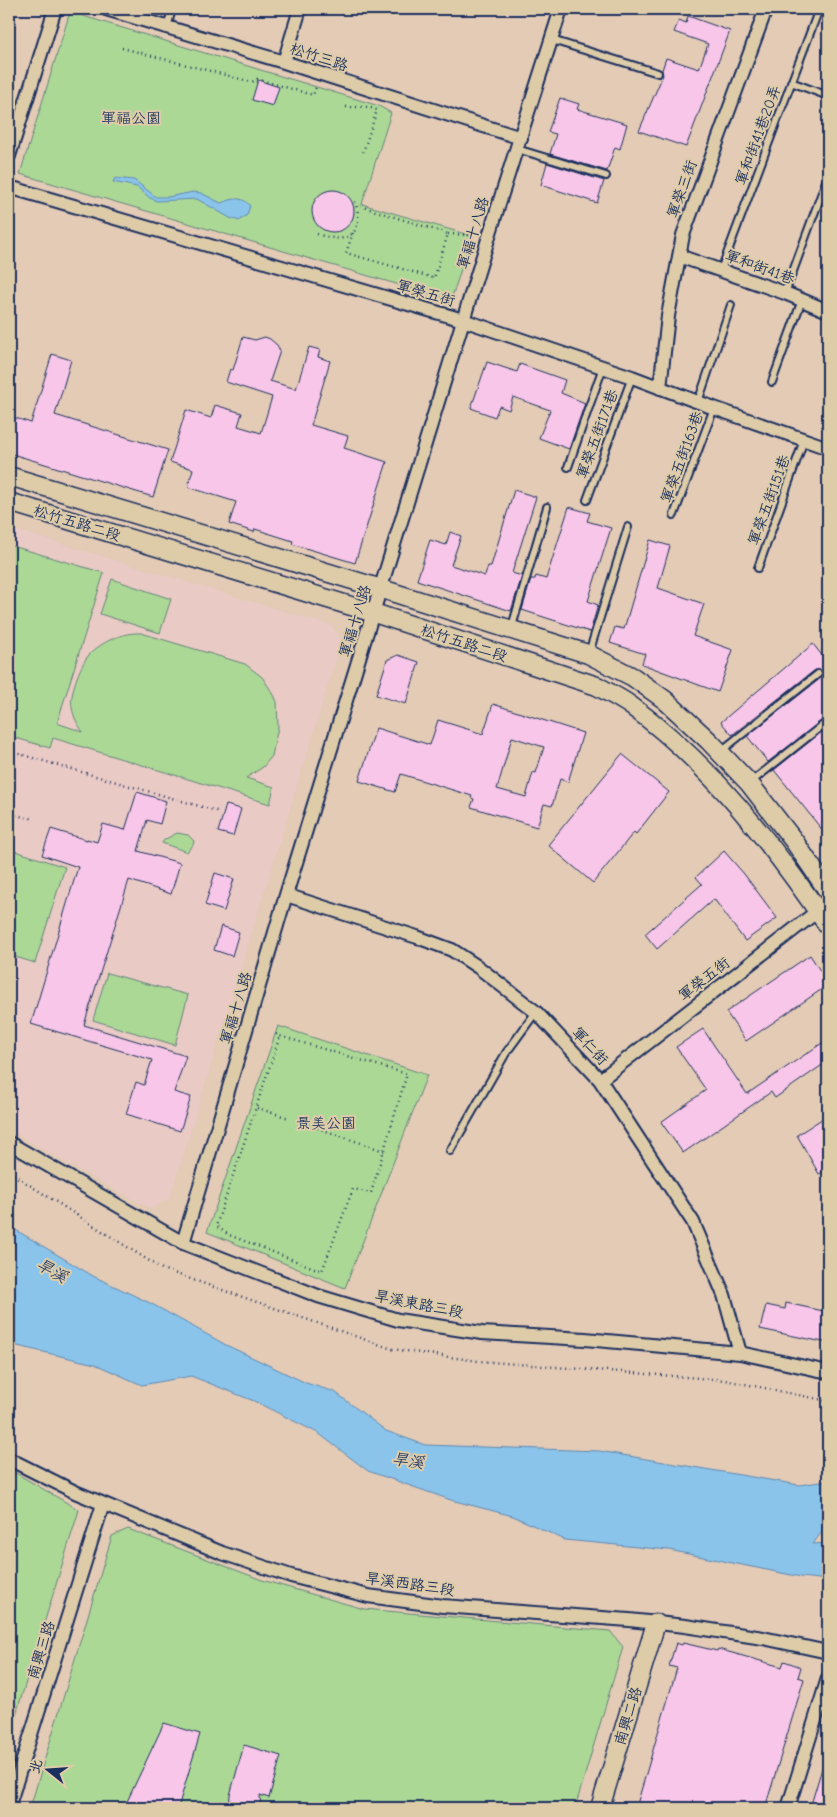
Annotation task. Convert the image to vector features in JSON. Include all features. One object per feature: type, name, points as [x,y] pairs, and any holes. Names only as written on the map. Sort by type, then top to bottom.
[{"type":"street","points":[[9,156],[55,9]]},
{"type":"street","name":"松竹三路","points":[[106,9],[284,62],[519,143]]},
{"type":"street","points":[[284,62],[300,9]]},
{"type":"street","name":"軍福十八路","points":[[183,1243],[286,895],[561,9]]},
{"type":"street","name":"軍榮三街","points":[[660,388],[668,316],[683,234],[766,9]]},
{"type":"street","name":"軍榮五街","points":[[9,187],[464,320],[632,376],[714,408],[828,448]]},
{"type":"street","name":"軍和街41巷","points":[[679,256],[785,293],[828,311]]},
{"type":"street","name":"松竹五路二段","points":[[9,476],[382,589],[588,654],[633,677],[665,700],[720,752],[749,783],[794,840],[828,891]]},
{"type":"street","name":"松竹五路二段","points":[[9,502],[374,613],[597,686],[629,704],[706,771],[754,825],[825,913]]},
{"type":"street","name":"軍仁街","points":[[286,895],[452,950],[478,967],[536,1012],[600,1080],[693,1222],[724,1295],[740,1353]]},
{"type":"street","name":"軍榮五街","points":[[600,1080],[825,913]]},
{"type":"street","name":"旱溪東路三段","points":[[9,1143],[183,1243],[318,1296],[398,1320],[482,1333],[585,1339],[740,1353],[828,1372]]},
{"type":"street","name":"旱溪西路三段","points":[[9,1459],[103,1504],[222,1553],[291,1576],[368,1596],[444,1606],[656,1623],[763,1638],[828,1652]]},
{"type":"street","name":"南興三路","points":[[9,1805],[103,1504]]},
{"type":"street","name":"南興二路","points":[[600,1808],[656,1623]]},
{"type":"street","points":[[788,1808],[828,1678]]},
{"type":"lane","points":[[167,28],[172,9]]},
{"type":"lane","name":"軍和街41巷20弄","points":[[721,270],[818,9]]},
{"type":"lane","points":[[552,40],[658,73]]},
{"type":"lane","points":[[791,82],[828,96]]},
{"type":"lane","points":[[519,143],[606,176]]},
{"type":"lane","points":[[785,293],[828,176]]},
{"type":"lane","points":[[772,382],[802,300]]},
{"type":"lane","points":[[698,402],[731,305]]},
{"type":"lane","points":[[568,467],[603,367]]},
{"type":"lane","name":"軍榮五街171巷","points":[[587,500],[632,376]]},
{"type":"lane","name":"軍榮五街163巷","points":[[674,515],[714,408]]},
{"type":"lane","name":"軍榮五街151巷","points":[[758,568],[804,440]]},
{"type":"lane","points":[[511,631],[547,508]]},
{"type":"lane","points":[[588,654],[628,527]]},
{"type":"lane","points":[[720,752],[818,674]]},
{"type":"lane","points":[[749,783],[828,721]]},
{"type":"lane","points":[[450,1151],[506,1053],[536,1012]]},
{"type":"path","points":[[122,48],[252,82],[257,79],[312,95],[316,87]]},
{"type":"path","points":[[346,107],[368,107],[377,110],[363,152]]},
{"type":"path","points":[[353,198],[357,205],[359,217],[346,253],[434,278],[448,234]]},
{"type":"path","points":[[357,205],[448,234],[476,233]]},
{"type":"path","points":[[317,234],[328,237],[345,237],[353,233]]},
{"type":"path","points":[[9,751],[220,812]]},
{"type":"path","points":[[9,818],[10,814],[35,819]]},
{"type":"path","points":[[276,1034],[407,1074],[371,1193],[354,1189],[322,1271],[229,1236],[216,1226],[280,1036]]},
{"type":"path","points":[[257,1108],[289,1118]]},
{"type":"path","points":[[303,1123],[384,1151]]},
{"type":"shaded area","points":[[9,528],[332,626],[342,640],[170,1198],[151,1209],[9,1129]]},
{"type":"green space","name":"軍福公園","points":[[70,12],[379,106],[391,113],[362,204],[472,236],[451,300],[20,174]]},
{"type":"green space","points":[[9,545],[104,573],[57,723],[83,732],[75,717],[71,702],[79,673],[88,656],[93,651],[105,642],[119,636],[141,633],[245,664],[262,677],[277,702],[278,727],[272,756],[263,767],[246,778],[274,787],[270,804],[53,738],[50,748],[9,736]]},
{"type":"green space","points":[[112,579],[171,599],[160,633],[100,614]]},
{"type":"green space","points":[[177,833],[188,835],[194,841],[187,852],[162,843]]},
{"type":"green space","points":[[9,849],[65,867],[35,963],[9,955]]},
{"type":"green space","points":[[107,973],[188,995],[175,1045],[93,1020]]},
{"type":"green space","name":"景美公園","points":[[278,1026],[427,1075],[345,1288],[207,1232]]},
{"type":"green space","points":[[9,1469],[79,1510],[9,1737]]},
{"type":"green space","points":[[128,1529],[262,1580],[364,1609],[610,1631],[623,1647],[575,1808],[30,1808],[112,1536]]},
{"type":"water","points":[[115,178],[134,180],[156,197],[168,197],[193,192],[201,193],[221,203],[240,199],[250,206],[247,215],[239,221],[230,218],[197,199],[157,201],[150,198],[137,187],[113,182]]},
{"type":"water","name":"旱溪","points":[[9,1226],[93,1276],[152,1304],[226,1345],[306,1383],[335,1392],[386,1431],[425,1445],[599,1451],[799,1485],[828,1481],[828,1531],[823,1530],[813,1544],[828,1543],[828,1580],[801,1577],[669,1550],[565,1540],[513,1516],[451,1500],[368,1471],[318,1433],[254,1401],[191,1376],[142,1385],[95,1364],[9,1344]]},
{"type":"building","points":[[688,16],[730,31],[686,147],[639,131],[663,75],[662,70],[666,58],[699,69],[708,44],[674,32],[679,20],[686,23]]},
{"type":"building","points":[[258,80],[279,87],[273,106],[252,100]]},
{"type":"building","points":[[560,98],[579,104],[577,109],[627,124],[620,149],[615,147],[607,171],[550,154],[556,134],[548,132]]},
{"type":"building","points":[[547,163],[604,181],[597,203],[541,185]]},
{"type":"building","points":[[333,190],[348,196],[354,211],[348,226],[333,232],[318,226],[312,211],[318,196]]},
{"type":"building","points":[[243,337],[255,340],[265,337],[277,345],[280,351],[270,381],[296,389],[309,347],[320,350],[318,357],[330,361],[311,425],[348,436],[344,448],[387,462],[355,563],[292,544],[293,541],[255,529],[254,532],[229,524],[236,502],[188,487],[193,469],[170,462],[186,410],[211,418],[215,405],[242,413],[238,426],[261,433],[272,397],[226,382],[230,369],[233,370]]},
{"type":"building","points":[[52,354],[71,360],[55,415],[168,450],[153,497],[9,453],[9,416],[31,423]]},
{"type":"building","points":[[487,362],[517,372],[520,364],[565,380],[561,393],[585,403],[569,449],[539,438],[550,410],[513,397],[509,410],[499,406],[495,417],[471,408]]},
{"type":"building","points":[[514,490],[536,497],[512,573],[522,576],[511,611],[417,580],[430,540],[446,545],[450,532],[461,536],[451,565],[485,576],[488,566],[491,566]]},
{"type":"building","points":[[569,507],[590,513],[587,521],[611,528],[588,601],[598,605],[590,632],[522,610],[531,579],[535,579],[536,576],[546,579]]},
{"type":"building","points":[[650,540],[670,546],[658,588],[704,604],[693,636],[733,650],[718,692],[642,664],[645,654],[610,643],[615,627],[624,629]]},
{"type":"building","points":[[813,644],[828,663],[828,716],[768,762],[747,736],[821,678],[822,671],[815,670],[732,735],[721,722]]},
{"type":"building","points":[[398,655],[419,662],[406,704],[376,695],[387,660]]},
{"type":"building","points":[[493,704],[583,733],[568,782],[560,779],[552,806],[544,804],[537,827],[471,807],[474,799],[471,798],[472,796],[401,774],[395,792],[359,781],[376,728],[430,745],[438,720],[483,734]],"holes":[[[512,737],[544,747],[536,773],[533,772],[526,797],[497,789]]]},
{"type":"building","points":[[828,727],[828,837],[774,770]]},
{"type":"building","points":[[622,754],[669,792],[636,834],[634,832],[593,883],[548,845]]},
{"type":"building","points":[[137,792],[166,801],[160,824],[147,820],[138,851],[180,863],[171,894],[129,880],[84,1025],[186,1056],[174,1092],[191,1097],[180,1131],[126,1114],[136,1082],[144,1085],[152,1060],[31,1024],[78,867],[42,855],[51,829],[97,842],[103,824],[125,830]]},
{"type":"building","points":[[226,805],[241,809],[233,836],[218,832]]},
{"type":"building","points":[[724,851],[777,918],[745,941],[714,899],[657,949],[645,934],[702,884],[696,877]]},
{"type":"building","points":[[215,873],[234,879],[224,911],[205,905]]},
{"type":"building","points":[[221,926],[239,932],[232,956],[214,950]]},
{"type":"building","points":[[810,955],[828,985],[746,1041],[726,1012]]},
{"type":"building","points":[[703,1029],[747,1094],[828,1039],[828,1061],[775,1098],[771,1092],[683,1153],[661,1122],[706,1090],[676,1047]]},
{"type":"building","points":[[828,1115],[828,1169],[819,1174],[797,1135]]},
{"type":"building","points":[[786,1303],[828,1312],[828,1343],[760,1329],[766,1305],[785,1309]]},
{"type":"building","points":[[676,1643],[717,1651],[718,1649],[782,1667],[784,1661],[801,1667],[798,1677],[804,1679],[765,1808],[636,1808],[677,1668],[669,1666]]},
{"type":"building","points":[[164,1723],[200,1734],[178,1808],[124,1808]]},
{"type":"building","points":[[244,1745],[281,1756],[269,1798],[260,1795],[261,1808],[229,1808],[230,1795]]},
{"type":"building","points":[[825,1758],[828,1759],[828,1808],[810,1808]]}]
